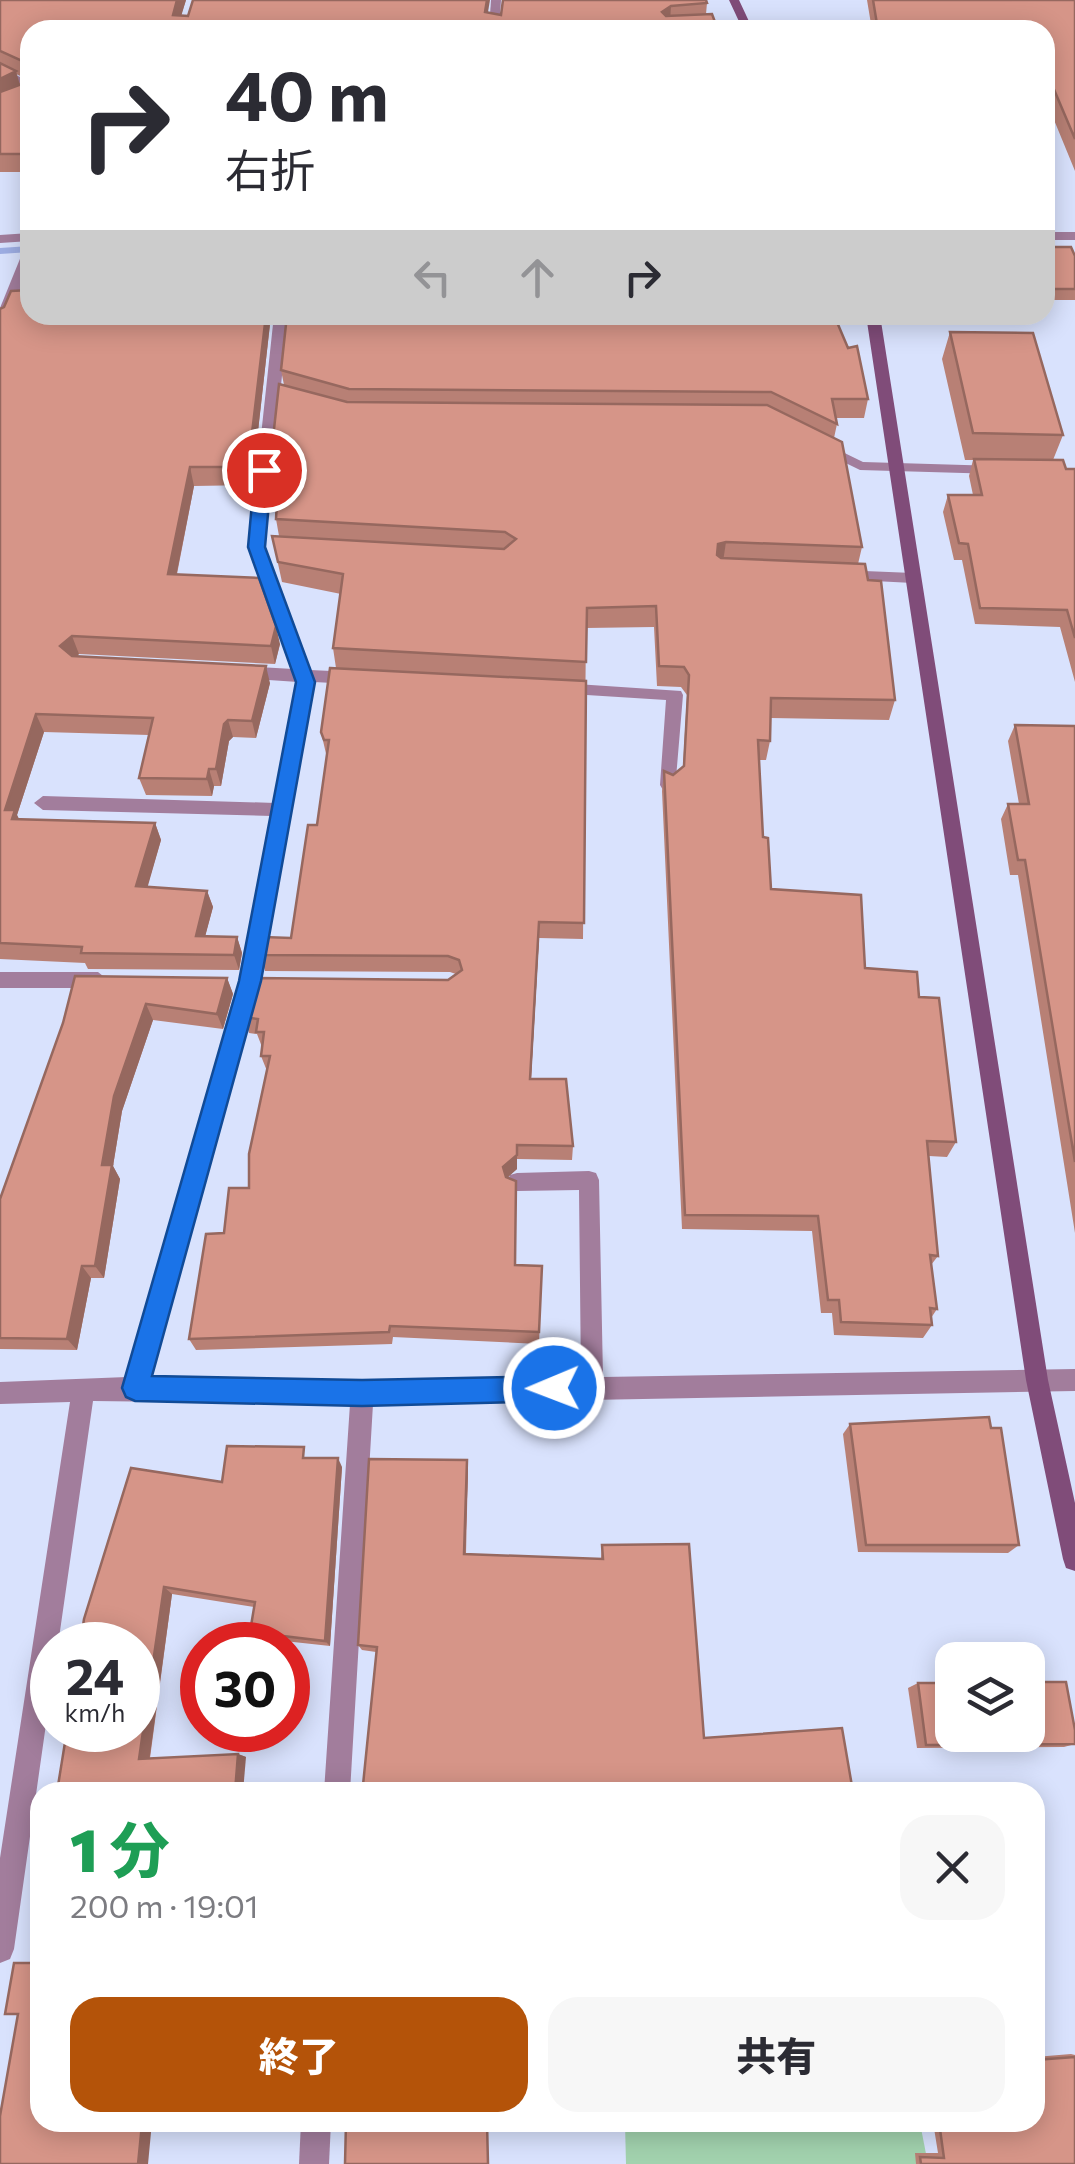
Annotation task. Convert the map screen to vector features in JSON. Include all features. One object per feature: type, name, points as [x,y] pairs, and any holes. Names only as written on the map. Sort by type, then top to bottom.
[{"type":"street","points":[[0,324],[20,275]]},
{"type":"street","points":[[135,1388],[250,981],[306,682],[266,548],[281,325]]},
{"type":"street","points":[[874,325],[1037,1380],[1075,1560]]},
{"type":"street","points":[[814,442],[860,466],[897,470],[1016,470]]},
{"type":"street","points":[[818,574],[914,578]]},
{"type":"street","points":[[228,672],[362,678]]},
{"type":"street","points":[[538,688],[675,695],[669,785]]},
{"type":"street","points":[[44,803],[282,810]]},
{"type":"street","points":[[0,980],[115,980]]},
{"type":"street","points":[[517,1182],[589,1180],[592,1387]]},
{"type":"street","points":[[0,1393],[135,1388],[362,1393],[1075,1380]]},
{"type":"street","points":[[0,1950],[83,1391]]},
{"type":"street","points":[[338,1782],[362,1393]]},
{"type":"street","points":[[314,2164],[316,2132]]},
{"type":"green space","points":[[625,2132],[922,2132],[928,2164],[626,2164]]},
{"type":"building","points":[[0,0],[177,0],[173,15],[188,16],[193,0],[487,0],[485,12],[501,15],[503,0],[706,0],[707,3],[671,6],[662,12],[666,16],[712,14],[714,20],[20,20],[20,60],[0,51]]},
{"type":"building","points":[[873,0],[1075,0],[1075,139],[1055,92],[1055,20],[876,20]]},
{"type":"building","points":[[0,63],[16,71],[0,79]]},
{"type":"building","points":[[20,85],[20,154],[0,154],[0,92]]},
{"type":"building","points":[[1055,247],[1071,247],[1075,256],[1075,289],[1055,289]]},
{"type":"building","points":[[11,291],[20,291],[20,325],[265,325],[248,467],[190,467],[168,574],[259,578],[276,626],[271,646],[72,636],[60,646],[72,656],[266,666],[252,721],[228,720],[224,724],[216,769],[209,769],[207,779],[139,778],[153,718],[36,714],[5,810],[15,810],[12,819],[155,823],[136,886],[207,891],[196,936],[237,937],[234,955],[81,953],[82,947],[0,943],[0,309]]},
{"type":"building","points":[[286,325],[838,325],[848,348],[857,346],[868,399],[832,399],[837,424],[771,392],[349,389],[281,370]]},
{"type":"building","points":[[950,332],[1033,333],[1063,435],[973,433]]},
{"type":"building","points":[[279,384],[347,402],[767,405],[842,442],[862,547],[726,542],[718,544],[717,555],[865,564],[868,580],[881,581],[895,700],[771,698],[770,741],[758,740],[763,837],[768,838],[771,889],[861,895],[865,968],[917,972],[919,997],[939,998],[956,1142],[927,1141],[938,1256],[930,1255],[937,1309],[930,1308],[932,1325],[841,1322],[839,1300],[828,1300],[818,1216],[685,1215],[664,771],[673,775],[684,766],[689,675],[684,667],[659,666],[656,606],[587,608],[586,662],[333,648],[343,574],[278,562],[272,536],[504,549],[516,539],[505,532],[276,519],[279,465],[270,465]]},
{"type":"building","points":[[974,459],[1063,460],[1066,469],[1075,469],[1075,638],[1067,610],[980,608],[968,544],[959,543],[948,495],[982,495]]},
{"type":"building","points":[[330,668],[586,681],[584,923],[539,922],[530,1079],[566,1079],[573,1146],[517,1145],[517,1155],[503,1167],[506,1177],[516,1181],[515,1265],[542,1266],[539,1332],[390,1326],[389,1332],[189,1339],[206,1234],[224,1233],[229,1188],[249,1188],[249,1154],[270,1056],[261,1056],[264,1032],[256,1032],[258,1019],[244,1017],[255,978],[448,980],[462,970],[459,960],[448,956],[261,955],[264,937],[291,938],[308,825],[317,825],[329,740],[324,740],[321,732]]},
{"type":"building","points":[[1015,725],[1075,726],[1075,1162],[1025,860],[1018,860],[1008,804],[1029,804]]},
{"type":"building","points":[[75,976],[227,978],[217,1014],[146,1004],[114,1096],[102,1165],[112,1165],[95,1266],[82,1266],[67,1339],[0,1338],[0,1199],[63,1023]]},
{"type":"building","points":[[989,1417],[991,1428],[1001,1428],[1019,1545],[866,1545],[850,1424]]},
{"type":"building","points":[[227,1446],[304,1447],[303,1458],[338,1458],[325,1641],[310,1639],[310,1622],[252,1622],[255,1602],[164,1587],[159,1622],[84,1622],[131,1468],[222,1482]]},
{"type":"building","points":[[369,1459],[467,1460],[464,1554],[603,1559],[602,1545],[689,1544],[704,1738],[842,1728],[851,1782],[363,1782],[377,1647],[358,1645]]},
{"type":"building","points":[[1045,1682],[1066,1682],[1075,1744],[1045,1744]]},
{"type":"building","points":[[918,1683],[935,1683],[935,1745],[926,1745]]},
{"type":"building","points":[[63,1752],[140,1752],[139,1759],[238,1754],[236,1782],[59,1782]]},
{"type":"building","points":[[14,1963],[30,1963],[30,2132],[141,2132],[138,2164],[0,2164],[0,2116],[18,2014],[5,2014]]},
{"type":"building","points":[[1075,2057],[1075,2164],[921,2164],[920,2157],[944,2158],[940,2132],[1045,2132],[1045,2059]]},
{"type":"building","points":[[346,2132],[487,2132],[488,2164],[345,2164]]},
{"type":"waterway","points":[[0,251],[20,250]]},
{"type":"route","points":[[264,470],[256,547],[306,682],[250,981],[135,1388],[362,1393],[554,1388]]}]
